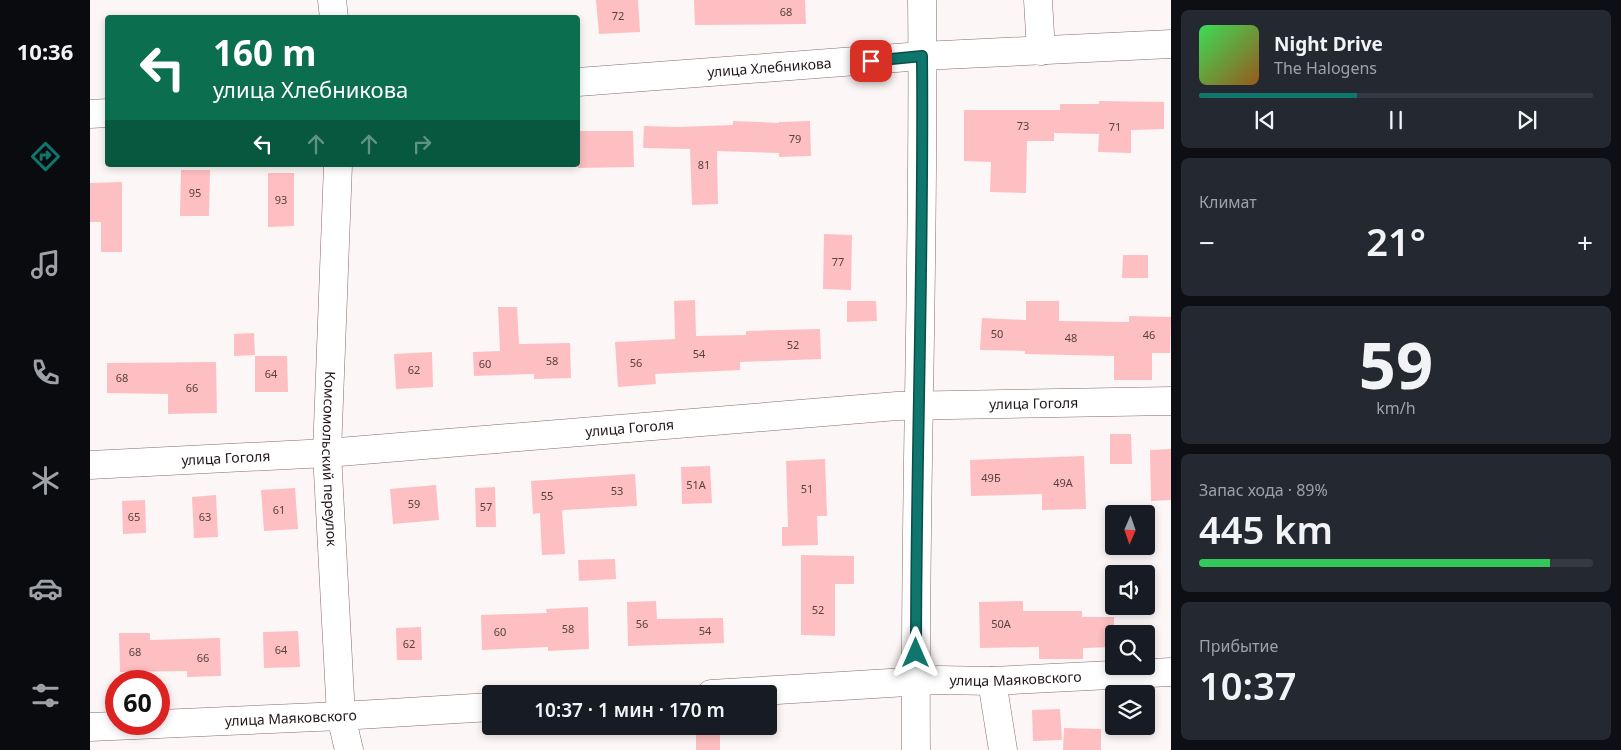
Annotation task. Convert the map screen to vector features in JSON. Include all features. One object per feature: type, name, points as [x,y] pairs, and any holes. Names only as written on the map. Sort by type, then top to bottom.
[{"type":"street","points":[[332,0],[334,15]]},
{"type":"street","points":[[916,750],[916,510],[922,243],[922,0]]},
{"type":"street","points":[[1038,0],[1041,51]]},
{"type":"street","name":"улица Хлебникова","points":[[580,82],[922,56],[1171,44]]},
{"type":"street","points":[[90,114],[105,113]]},
{"type":"street","name":"Комсомольский переулок","points":[[338,167],[327,452],[341,716],[349,750]]},
{"type":"street","name":"улица Гоголя","points":[[90,465],[327,452],[897,406],[1171,401]]},
{"type":"street","name":"улица Маяковского","points":[[777,690],[940,680],[992,681],[1171,672]]},
{"type":"street","points":[[992,681],[1003,750]]},
{"type":"street","name":"улица Маяковского","points":[[90,727],[482,708]]},
{"type":"building","points":[[596,0],[638,0],[640,32],[599,34]]},
{"type":"building","points":[[694,0],[805,0],[806,24],[695,25]]},
{"type":"building","points":[[1099,101],[1164,102],[1164,129],[1131,130],[1131,153],[1098,152],[1099,134],[1054,133],[1054,141],[1027,141],[1026,193],[990,192],[991,162],[964,161],[964,110],[1060,110],[1060,104],[1099,104]]},
{"type":"building","points":[[733,121],[779,123],[810,121],[811,156],[779,157],[779,153],[717,151],[718,204],[692,205],[690,149],[643,148],[644,126],[733,125]]},
{"type":"building","points":[[580,131],[633,131],[634,167],[578,168],[580,167]]},
{"type":"building","points":[[181,170],[210,170],[209,216],[180,216]]},
{"type":"building","points":[[268,173],[294,173],[294,226],[268,227]]},
{"type":"building","points":[[122,182],[122,252],[101,252],[101,222],[90,222],[90,183]]},
{"type":"building","points":[[824,234],[852,235],[851,290],[823,289]]},
{"type":"building","points":[[1123,255],[1148,255],[1148,278],[1122,278]]},
{"type":"building","points":[[695,300],[696,336],[746,335],[746,331],[820,329],[821,359],[740,362],[740,370],[655,374],[656,384],[618,387],[615,342],[675,339],[674,301]]},
{"type":"building","points":[[847,301],[876,301],[877,321],[847,322]]},
{"type":"building","points":[[1026,301],[1059,301],[1059,321],[1129,322],[1129,316],[1171,317],[1170,353],[1152,353],[1152,380],[1114,380],[1114,356],[1025,354],[1025,351],[980,350],[982,318],[1026,320]]},
{"type":"building","points":[[498,307],[517,307],[519,344],[570,343],[571,378],[534,379],[534,374],[474,376],[473,352],[500,351]]},
{"type":"building","points":[[254,333],[255,355],[234,356],[234,334]]},
{"type":"building","points":[[432,352],[433,387],[396,389],[394,354]]},
{"type":"building","points":[[255,356],[287,356],[288,392],[255,392]]},
{"type":"building","points":[[216,362],[217,413],[168,414],[168,394],[107,393],[107,363]]},
{"type":"building","points":[[1110,434],[1131,434],[1132,464],[1110,464]]},
{"type":"building","points":[[1171,449],[1171,500],[1151,501],[1150,450]]},
{"type":"building","points":[[1084,456],[1086,509],[1042,510],[1042,494],[971,496],[970,460]]},
{"type":"building","points":[[825,459],[827,516],[817,516],[818,545],[782,546],[782,527],[788,527],[786,461]]},
{"type":"building","points":[[710,466],[712,503],[682,504],[681,467]]},
{"type":"building","points":[[635,474],[637,506],[562,511],[565,554],[542,555],[540,513],[533,514],[531,481]]},
{"type":"building","points":[[436,485],[439,520],[393,524],[390,489]]},
{"type":"building","points":[[495,487],[496,527],[476,527],[475,488]]},
{"type":"building","points":[[295,488],[298,529],[264,531],[261,490]]},
{"type":"building","points":[[216,495],[218,537],[194,538],[192,497]]},
{"type":"building","points":[[145,500],[146,533],[123,534],[122,501]]},
{"type":"building","points":[[801,555],[854,556],[854,584],[835,584],[835,636],[801,635]]},
{"type":"building","points":[[615,559],[616,579],[579,581],[578,560]]},
{"type":"building","points":[[656,601],[657,619],[723,618],[724,643],[628,646],[627,602]]},
{"type":"building","points":[[1023,601],[1023,611],[1082,611],[1082,617],[1114,617],[1114,625],[1105,625],[1105,647],[1083,648],[1083,659],[1039,659],[1039,647],[980,648],[979,602]]},
{"type":"building","points":[[588,607],[589,649],[548,651],[548,647],[482,650],[481,615],[547,613],[546,609]]},
{"type":"building","points":[[421,627],[422,660],[397,660],[396,628]]},
{"type":"building","points":[[298,631],[300,667],[264,668],[263,632]]},
{"type":"building","points":[[119,633],[150,633],[150,640],[220,638],[221,676],[187,677],[187,671],[120,670]]},
{"type":"building","points":[[1060,709],[1062,740],[1033,741],[1032,710]]},
{"type":"building","points":[[1064,728],[1101,729],[1101,750],[1063,750]]},
{"type":"building","points":[[696,735],[720,735],[720,750],[696,750]]},
{"type":"route","points":[[871,61],[922,56],[922,243],[916,501],[916,653]]}]
